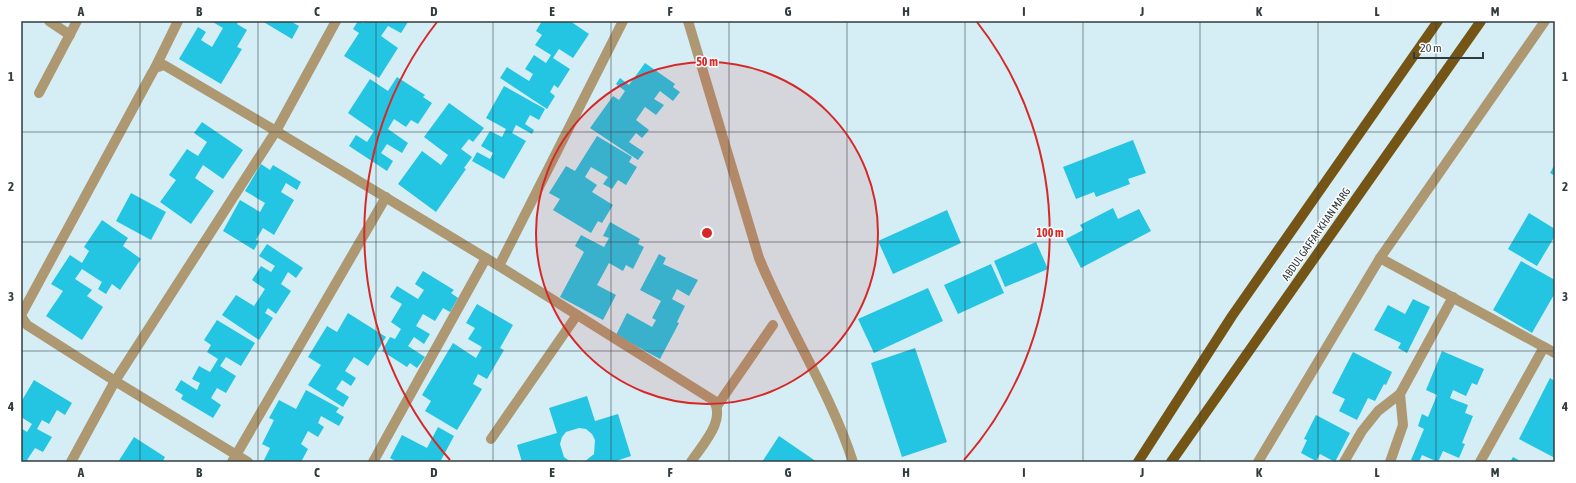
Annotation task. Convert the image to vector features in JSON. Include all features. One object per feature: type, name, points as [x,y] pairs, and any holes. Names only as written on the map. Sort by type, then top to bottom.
[{"type":"main road","name":"ABDUL GAFFAR KHAN MARG","points":[[1138,462],[1232,316],[1438,21]]},
{"type":"main road","name":"ABDUL GAFFAR KHAN MARG","points":[[1171,462],[1481,21]]},
{"type":"street","points":[[49,21],[70,35]]},
{"type":"street","points":[[39,93],[77,21]]},
{"type":"street","points":[[178,21],[155,68],[21,315],[26,325],[234,458],[248,462]]},
{"type":"street","points":[[71,462],[115,382],[276,131],[336,21]]},
{"type":"street","points":[[499,266],[623,21]]},
{"type":"street","points":[[688,21],[759,258],[772,290],[835,414],[853,462]]},
{"type":"street","points":[[1258,462],[1380,258],[1545,21]]},
{"type":"street","points":[[155,68],[164,66],[169,67],[386,197],[712,400],[717,406]]},
{"type":"street","points":[[234,458],[386,197]]},
{"type":"street","points":[[374,462],[486,258]]},
{"type":"street","points":[[1380,258],[1555,353]]},
{"type":"street","points":[[1344,462],[1362,431],[1378,411],[1400,394],[1453,297]]},
{"type":"street","points":[[491,439],[577,315]]},
{"type":"street","points":[[691,462],[717,421],[717,406],[772,325]]},
{"type":"street","points":[[1480,462],[1544,347]]},
{"type":"street","points":[[1390,462],[1403,425],[1400,394]]},
{"type":"building","points":[[211,21],[239,21],[237,24],[247,30],[237,47],[242,49],[221,84],[179,59],[198,27],[206,32],[201,40],[212,47],[223,28]]},
{"type":"building","points":[[262,21],[290,21],[299,26],[292,39]]},
{"type":"building","points":[[358,21],[364,23],[365,21],[408,22],[401,33],[388,26],[381,36],[398,48],[379,78],[344,56],[359,33],[353,29]]},
{"type":"building","points":[[542,21],[570,21],[589,34],[573,58],[559,49],[553,58],[570,69],[558,88],[554,85],[550,92],[555,96],[547,109],[500,78],[507,67],[529,81],[533,74],[525,69],[534,55],[546,63],[551,55],[535,45],[542,35],[536,31]]},
{"type":"building","points":[[645,63],[675,84],[673,87],[680,92],[673,101],[660,91],[654,99],[664,105],[656,115],[645,107],[636,120],[649,130],[642,138],[636,133],[629,142],[644,152],[638,160],[590,128],[613,96],[619,100],[625,91],[616,84],[620,78],[629,85]]},
{"type":"building","points":[[397,77],[425,95],[423,97],[432,103],[418,124],[411,120],[406,127],[394,119],[388,129],[408,143],[402,153],[387,144],[381,153],[393,161],[387,171],[349,146],[356,135],[367,142],[374,131],[348,113],[370,79],[388,91]]},
{"type":"building","points":[[504,86],[545,109],[539,120],[530,115],[525,124],[534,130],[532,134],[516,125],[512,133],[526,141],[504,179],[472,161],[477,152],[490,159],[493,153],[481,146],[490,131],[502,137],[506,129],[486,118]]},
{"type":"building","points":[[449,103],[484,128],[473,142],[469,139],[461,149],[472,157],[464,168],[466,169],[436,212],[398,184],[422,151],[441,165],[448,155],[424,137]]},
{"type":"building","points":[[202,122],[243,150],[223,179],[203,165],[195,178],[214,191],[191,224],[160,202],[176,180],[169,175],[187,149],[198,156],[207,142],[194,133]]},
{"type":"building","points":[[597,136],[632,157],[629,162],[637,167],[626,185],[618,180],[612,189],[603,184],[608,177],[591,167],[585,177],[597,185],[592,192],[613,205],[602,223],[598,221],[591,233],[553,210],[560,199],[549,193],[566,166],[575,171]]},
{"type":"building","points":[[1133,140],[1146,173],[1128,179],[1130,184],[1096,197],[1094,192],[1076,199],[1063,167]]},
{"type":"building","points":[[261,164],[270,170],[273,165],[301,182],[297,190],[286,183],[281,192],[294,200],[274,235],[263,228],[256,240],[259,241],[254,250],[223,231],[240,200],[260,212],[265,203],[245,191]]},
{"type":"building","points":[[1555,164],[1555,176],[1550,173]]},
{"type":"building","points":[[131,193],[166,212],[151,240],[116,221]]},
{"type":"building","points":[[1113,208],[1118,219],[1139,209],[1151,231],[1081,268],[1066,239],[1083,230],[1080,225]]},
{"type":"building","points":[[947,210],[961,243],[893,274],[878,241]]},
{"type":"building","points":[[1529,213],[1555,229],[1555,236],[1537,266],[1508,249]]},
{"type":"building","points":[[102,220],[128,238],[123,246],[141,259],[120,290],[112,284],[106,294],[98,289],[102,282],[82,269],[75,279],[92,290],[87,296],[103,307],[82,340],[46,316],[63,291],[51,284],[70,255],[82,263],[89,251],[84,247]]},
{"type":"building","points":[[610,222],[640,239],[638,244],[644,247],[633,269],[626,265],[623,271],[609,263],[597,285],[616,295],[603,320],[560,297],[584,252],[575,246],[581,235],[604,247],[609,238],[603,236]]},
{"type":"building","points":[[1036,242],[1048,269],[1005,287],[994,261]]},
{"type":"building","points":[[267,244],[303,268],[296,278],[288,272],[281,284],[291,291],[276,314],[268,308],[265,313],[273,318],[259,340],[222,315],[236,295],[254,306],[265,289],[252,280],[261,266],[271,272],[275,266],[259,256]]},
{"type":"building","points":[[659,254],[666,258],[663,264],[698,280],[689,296],[677,289],[672,299],[685,306],[677,322],[679,323],[660,359],[616,335],[627,313],[652,327],[656,320],[652,318],[661,301],[640,290]]},
{"type":"building","points":[[1521,261],[1555,280],[1555,293],[1532,333],[1493,310]]},
{"type":"building","points":[[991,264],[1004,293],[958,314],[944,285]]},
{"type":"building","points":[[423,271],[454,290],[451,293],[458,298],[450,312],[443,308],[435,321],[423,314],[416,326],[430,334],[424,344],[414,337],[408,346],[425,357],[417,368],[410,363],[407,367],[382,351],[390,337],[395,339],[401,329],[391,322],[402,304],[390,297],[397,286],[418,299],[424,290],[415,284]]},
{"type":"building","points":[[928,288],[943,321],[874,353],[858,319]]},
{"type":"building","points":[[1413,299],[1430,307],[1407,353],[1398,348],[1401,343],[1374,330],[1388,305],[1405,314]]},
{"type":"building","points":[[477,304],[513,325],[500,348],[504,350],[487,379],[478,374],[473,384],[482,389],[457,430],[425,411],[431,401],[422,395],[453,343],[476,358],[482,347],[468,339],[475,328],[466,323]]},
{"type":"building","points":[[348,313],[386,337],[368,366],[354,357],[345,371],[356,378],[351,386],[342,380],[336,389],[349,397],[343,407],[308,385],[321,365],[308,357],[327,326],[337,332]]},
{"type":"building","points":[[217,320],[255,343],[241,366],[226,357],[220,366],[236,376],[226,393],[217,388],[211,398],[221,405],[213,418],[181,399],[183,395],[175,390],[181,380],[197,390],[200,383],[192,379],[199,366],[210,372],[218,359],[207,352],[211,345],[204,340]]},
{"type":"building","points":[[915,348],[947,442],[902,457],[871,363]]},
{"type":"building","points":[[1442,351],[1484,369],[1477,385],[1472,383],[1466,396],[1453,390],[1450,398],[1468,405],[1465,413],[1473,416],[1462,443],[1465,444],[1459,458],[1443,451],[1438,462],[1422,455],[1419,462],[1416,462],[1411,460],[1424,429],[1418,426],[1422,414],[1428,417],[1437,395],[1426,390]]},
{"type":"building","points":[[1353,352],[1392,372],[1386,385],[1384,384],[1375,401],[1368,398],[1357,420],[1339,411],[1345,399],[1332,393]]},
{"type":"building","points":[[1550,378],[1555,381],[1555,458],[1519,439]]},
{"type":"building","points":[[34,380],[72,403],[65,415],[57,410],[49,424],[42,420],[37,429],[52,437],[43,452],[35,448],[27,460],[30,462],[21,462],[21,428],[27,432],[32,424],[21,417],[21,402]]},
{"type":"building","points":[[306,390],[339,408],[336,412],[344,417],[339,426],[321,416],[318,423],[324,427],[318,437],[308,431],[301,444],[308,449],[301,462],[263,462],[270,448],[262,444],[274,420],[269,418],[279,400],[296,409]]},
{"type":"building","points":[[587,396],[595,421],[618,414],[631,456],[613,462],[584,462],[594,454],[595,440],[592,434],[586,429],[579,428],[566,432],[562,437],[560,444],[564,457],[571,462],[522,462],[517,445],[557,433],[549,408]]},
{"type":"building","points":[[1316,415],[1350,433],[1335,462],[1320,454],[1316,461],[1301,453],[1307,440],[1304,439]]},
{"type":"building","points":[[438,427],[454,436],[440,462],[397,462],[390,458],[402,435],[427,448]]},
{"type":"building","points":[[779,436],[817,462],[762,462]]},
{"type":"building","points":[[134,437],[165,457],[164,462],[118,462]]},
{"type":"building","points":[[1513,457],[1522,462],[1510,462]]}]
